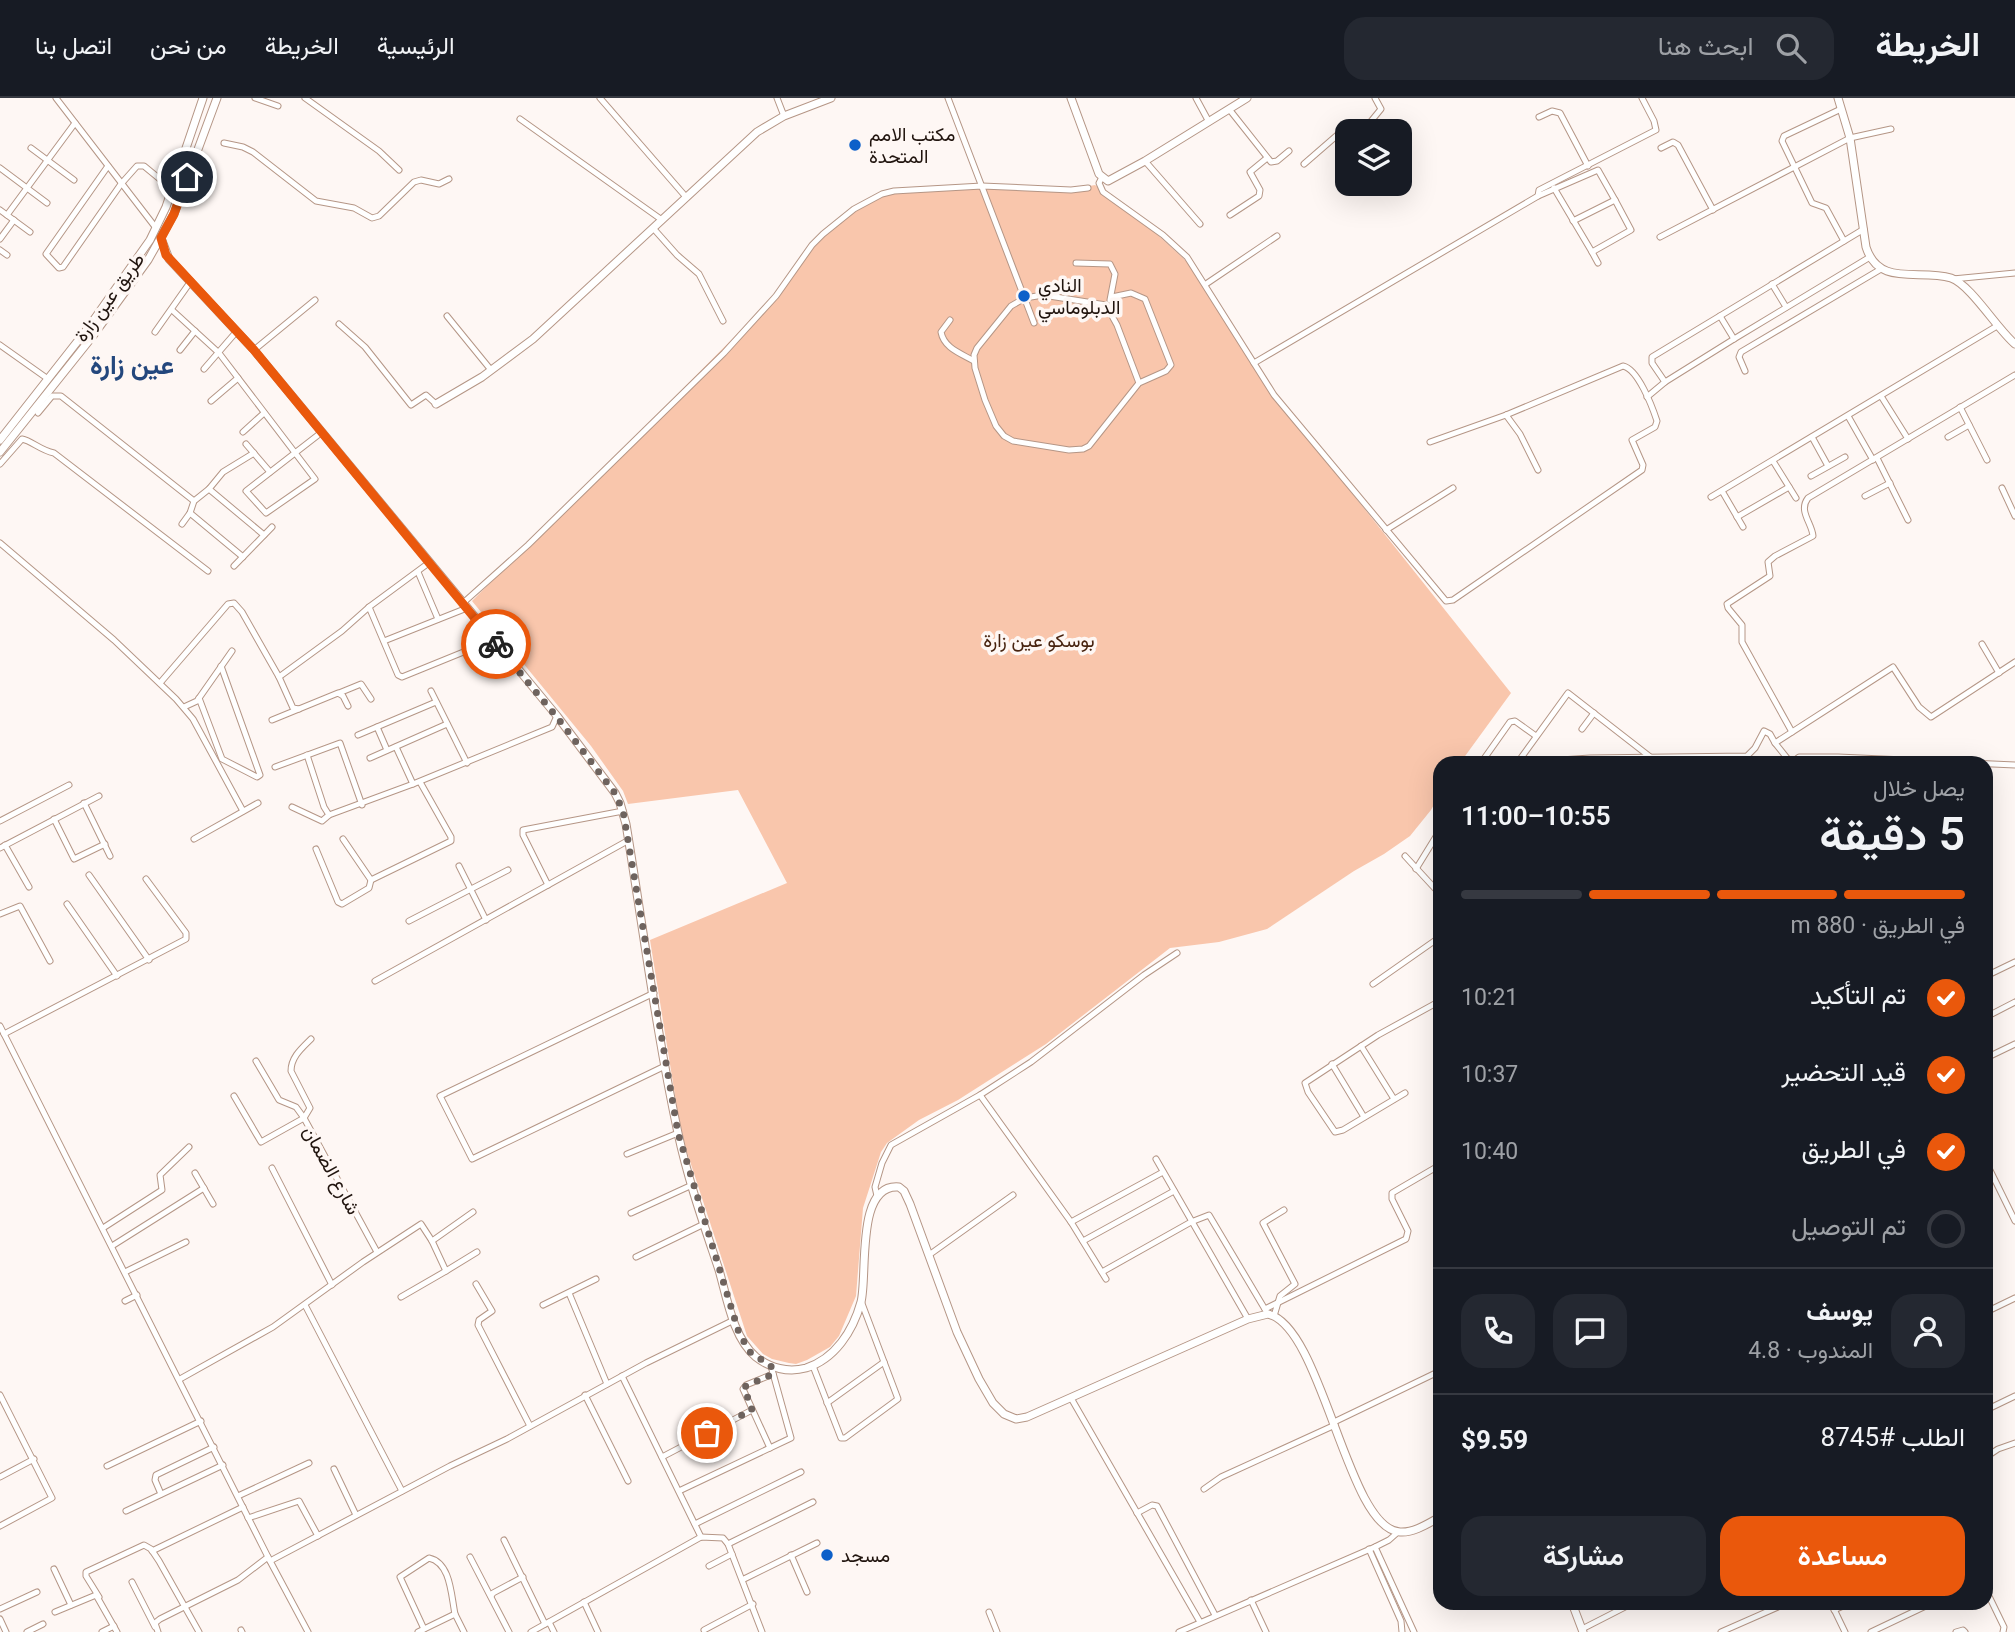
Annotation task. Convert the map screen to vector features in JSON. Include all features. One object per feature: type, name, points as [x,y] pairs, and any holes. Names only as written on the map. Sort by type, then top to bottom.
[{"type":"main road","name":"طريق عين زارة","points":[[0,440],[123,281],[156,228],[172,190],[203,98]]},
{"type":"main road","name":"طريق عين زارة","points":[[0,453],[148,260],[174,214],[217,98]]},
{"type":"main road","points":[[436,404],[491,370],[533,339],[757,132],[784,116],[831,98]]},
{"type":"main road","points":[[1071,98],[1102,177],[1111,180],[1247,98]]},
{"type":"main road","points":[[1838,98],[1850,138],[1866,247],[1870,257],[1881,269],[1896,274],[1953,279],[1976,300],[2015,344]]},
{"type":"main road","points":[[161,238],[169,259],[254,350],[323,432],[556,716],[615,793],[623,811],[629,840],[678,1133],[734,1320],[750,1352],[772,1370],[786,1370],[813,1366],[827,1358],[841,1344],[861,1301],[867,1227],[877,1196],[892,1187],[899,1187],[904,1191],[962,1346],[986,1392],[1009,1417],[1020,1419],[1248,1319],[1269,1313],[1284,1323],[1296,1339],[1334,1423],[1353,1476],[1383,1525],[1398,1532],[1413,1530],[1433,1520]]},
{"type":"main road","points":[[148,260],[158,256],[169,259]]},
{"type":"main road","points":[[1575,1610],[1583,1630]]},
{"type":"street","points":[[56,98],[156,228]]},
{"type":"street","points":[[255,98],[278,106]]},
{"type":"street","points":[[305,98],[379,151],[399,170]]},
{"type":"street","points":[[600,98],[686,197]]},
{"type":"street","points":[[777,98],[784,116]]},
{"type":"street","points":[[948,98],[1034,323]]},
{"type":"street","points":[[1196,98],[1209,122]]},
{"type":"street","points":[[1373,119],[1381,109],[1375,98]]},
{"type":"street","points":[[1538,196],[1539,190],[1656,130],[1642,98]]},
{"type":"street","points":[[1229,109],[1267,158],[1274,163],[1289,152]]},
{"type":"street","points":[[1841,109],[1784,136],[1782,144],[1812,203],[1826,208],[1844,241]]},
{"type":"street","points":[[1539,117],[1552,111],[1560,113],[1588,166]]},
{"type":"street","points":[[520,119],[662,220]]},
{"type":"street","points":[[7,215],[75,123]]},
{"type":"street","points":[[1660,237],[1850,138],[1891,129]]},
{"type":"street","points":[[1304,164],[1335,137]]},
{"type":"street","points":[[1661,148],[1673,142],[1678,145],[1713,210]]},
{"type":"street","points":[[225,143],[253,152],[316,201],[349,206],[374,218],[414,182],[421,180],[439,184],[449,179]]},
{"type":"street","points":[[30,148],[74,180]]},
{"type":"street","points":[[1230,215],[1259,196],[1260,190],[1250,172],[1267,158]]},
{"type":"street","points":[[1144,161],[1200,224]]},
{"type":"street","points":[[108,166],[46,254],[59,268],[63,267],[136,167],[142,165],[172,190]]},
{"type":"street","points":[[0,168],[47,203]]},
{"type":"street","points":[[1254,363],[1538,196],[1598,170],[1630,230],[1592,252]]},
{"type":"street","points":[[1102,177],[1099,183],[1103,192],[1171,241],[1187,257],[1280,403],[1443,599],[1450,601],[1642,470],[1643,465],[1632,442],[1634,438],[1657,425],[1647,397],[1631,369],[1623,366],[1507,415],[1430,442]]},
{"type":"street","points":[[384,641],[465,605],[697,381],[776,296],[812,245],[837,222],[867,202],[894,191],[982,186],[1071,190],[1088,188]]},
{"type":"street","points":[[1554,188],[1598,263]]},
{"type":"street","points":[[1573,220],[1615,200]]},
{"type":"street","points":[[0,210],[30,232]]},
{"type":"street","points":[[0,239],[14,220]]},
{"type":"street","points":[[653,228],[677,256],[699,274],[723,321]]},
{"type":"street","points":[[1665,382],[1652,363],[1652,357],[1864,229]]},
{"type":"street","points":[[1206,284],[1278,236]]},
{"type":"street","points":[[0,250],[6,255]]},
{"type":"street","points":[[1647,397],[1665,382],[1734,338],[1870,257]]},
{"type":"street","points":[[1076,262],[1110,264],[1115,274],[1112,298],[1107,305]]},
{"type":"street","points":[[1745,371],[1739,357],[1741,352],[1881,269]]},
{"type":"street","points":[[1953,279],[2015,273]]},
{"type":"street","points":[[155,332],[191,281]]},
{"type":"street","points":[[1772,284],[1786,307]]},
{"type":"street","points":[[1107,305],[1043,295],[1025,298],[1011,306],[981,343],[974,355],[974,361],[989,412],[1004,436],[1013,441],[1069,450],[1083,449],[1090,446],[1139,383],[1166,371],[1171,365],[1145,299],[1131,293],[1112,298]]},
{"type":"street","points":[[254,350],[315,300]]},
{"type":"street","points":[[1107,305],[1139,383]]},
{"type":"street","points":[[172,310],[219,353],[294,453],[315,479],[266,513],[246,491],[294,453],[323,432]]},
{"type":"street","points":[[447,316],[491,370]]},
{"type":"street","points":[[1720,316],[1734,338]]},
{"type":"street","points":[[950,320],[941,332],[943,340],[974,361]]},
{"type":"street","points":[[339,324],[365,346],[411,405],[426,395],[436,404]]},
{"type":"street","points":[[1712,496],[1997,326]]},
{"type":"street","points":[[180,350],[195,331]]},
{"type":"street","points":[[204,369],[237,331]]},
{"type":"street","points":[[0,345],[48,379]]},
{"type":"street","points":[[211,401],[238,378]]},
{"type":"street","points":[[1792,732],[1742,642],[1742,625],[1727,604],[1770,576],[1768,562],[1775,556],[1813,536],[1804,510],[1808,498],[1960,407],[2014,378]]},
{"type":"street","points":[[38,413],[52,396],[61,396],[194,501]]},
{"type":"street","points":[[1881,396],[1908,439]]},
{"type":"street","points":[[1960,407],[1987,460]]},
{"type":"street","points":[[243,432],[264,413]]},
{"type":"street","points":[[1507,415],[1538,470]]},
{"type":"street","points":[[1848,416],[1890,483],[1908,520]]},
{"type":"street","points":[[1948,437],[1969,425]]},
{"type":"street","points":[[1812,437],[1828,466]]},
{"type":"street","points":[[0,464],[22,439],[43,451],[54,453],[208,571]]},
{"type":"street","points":[[246,444],[270,472]]},
{"type":"street","points":[[182,524],[194,501],[209,489],[226,469],[254,453]]},
{"type":"street","points":[[1811,476],[1845,457]]},
{"type":"street","points":[[1773,461],[1796,498]]},
{"type":"street","points":[[1866,496],[1890,483]]},
{"type":"street","points":[[1386,530],[1453,488]]},
{"type":"street","points":[[1737,517],[1789,488]]},
{"type":"street","points":[[2002,488],[2015,516]]},
{"type":"street","points":[[209,489],[264,535]]},
{"type":"street","points":[[1722,491],[1743,527]]},
{"type":"street","points":[[190,513],[243,556]]},
{"type":"street","points":[[234,566],[272,527]]},
{"type":"street","points":[[0,543],[184,707],[243,811]]},
{"type":"street","points":[[279,677],[430,562]]},
{"type":"street","points":[[418,572],[438,619]]},
{"type":"street","points":[[160,683],[228,604],[234,603],[242,612],[279,677],[293,708],[299,709]]},
{"type":"street","points":[[369,607],[398,674],[406,677],[493,640]]},
{"type":"street","points":[[1982,644],[1999,673]]},
{"type":"street","points":[[184,707],[199,698],[232,651]]},
{"type":"street","points":[[1776,743],[1894,667],[1919,706],[1931,717],[2015,662]]},
{"type":"street","points":[[199,698],[222,760],[257,777],[260,775],[221,666]]},
{"type":"street","points":[[272,720],[361,684],[371,699]]},
{"type":"street","points":[[431,691],[467,763]]},
{"type":"street","points":[[338,693],[342,694],[348,706]]},
{"type":"street","points":[[1524,756],[1567,693],[1650,756]]},
{"type":"street","points":[[358,735],[436,702]]},
{"type":"street","points":[[1581,729],[1594,713]]},
{"type":"street","points":[[292,807],[322,821],[552,727],[556,716]]},
{"type":"street","points":[[1486,756],[1510,722],[1515,721],[1536,736]]},
{"type":"street","points":[[370,758],[447,724]]},
{"type":"street","points":[[377,727],[387,750]]},
{"type":"street","points":[[1747,756],[1765,731],[1786,756]]},
{"type":"street","points":[[275,767],[340,743],[362,805]]},
{"type":"street","points":[[396,747],[413,785]]},
{"type":"street","points":[[307,755],[324,807],[330,816]]},
{"type":"street","points":[[1993,764],[2015,765]]},
{"type":"street","points":[[316,849],[340,904],[369,888],[372,880],[450,841],[450,836],[420,782]]},
{"type":"street","points":[[0,821],[69,785]]},
{"type":"street","points":[[29,887],[3,846],[99,796]]},
{"type":"street","points":[[84,803],[110,856]]},
{"type":"street","points":[[194,839],[258,803]]},
{"type":"street","points":[[548,885],[523,830],[623,811]]},
{"type":"street","points":[[54,819],[74,859],[104,844]]},
{"type":"street","points":[[344,839],[372,880]]},
{"type":"street","points":[[375,981],[629,840]]},
{"type":"street","points":[[1416,869],[1433,841]]},
{"type":"street","points":[[1405,856],[1433,887]]},
{"type":"street","points":[[459,866],[486,920]]},
{"type":"street","points":[[409,921],[508,870]]},
{"type":"street","points":[[89,875],[149,960]]},
{"type":"street","points":[[4,1034],[149,960],[187,937],[146,879]]},
{"type":"street","points":[[67,904],[117,976]]},
{"type":"street","points":[[0,914],[20,906],[50,961]]},
{"type":"street","points":[[1373,984],[1433,942]]},
{"type":"street","points":[[877,1196],[875,1187],[891,1145],[980,1095],[1040,1056],[1144,975],[1177,953]]},
{"type":"street","points":[[1993,973],[2015,962]]},
{"type":"street","points":[[654,993],[440,1096],[472,1158],[665,1066]]},
{"type":"street","points":[[1993,1013],[2015,1002]]},
{"type":"street","points":[[1405,1093],[1335,1132],[1308,1092],[1305,1083],[1361,1046],[1433,1005]]},
{"type":"street","points":[[0,1026],[308,1632]]},
{"type":"street","points":[[234,1096],[261,1142],[304,1118],[310,1108],[291,1071],[291,1065],[311,1038]]},
{"type":"street","points":[[1993,1055],[2015,1044]]},
{"type":"street","points":[[1361,1046],[1394,1099]]},
{"type":"street","name":"شارع الضمان","points":[[256,1061],[279,1100],[296,1107],[304,1118],[377,1252]]},
{"type":"street","points":[[1332,1064],[1364,1117]]},
{"type":"street","points":[[980,1095],[1071,1222],[1106,1279]]},
{"type":"street","points":[[627,1154],[678,1133]]},
{"type":"street","points":[[103,1228],[162,1190],[160,1175],[189,1147]]},
{"type":"street","points":[[1156,1159],[1248,1319]]},
{"type":"street","points":[[272,1168],[332,1285]]},
{"type":"street","points":[[1269,1313],[1277,1304],[1406,1239],[1408,1231],[1392,1199],[1392,1193],[1433,1169]]},
{"type":"street","points":[[1071,1222],[1163,1172]]},
{"type":"street","points":[[195,1173],[213,1204]]},
{"type":"street","points":[[1993,1176],[2015,1221]]},
{"type":"street","points":[[631,1213],[692,1185]]},
{"type":"street","points":[[112,1246],[204,1188]]},
{"type":"street","points":[[1083,1241],[1174,1191]]},
{"type":"street","points":[[929,1255],[1013,1195]]},
{"type":"street","points":[[1269,1313],[1280,1296],[1295,1284],[1263,1223],[1284,1210]]},
{"type":"street","points":[[432,1241],[472,1212]]},
{"type":"street","points":[[1102,1272],[1205,1215],[1212,1217],[1269,1313]]},
{"type":"street","points":[[180,1379],[273,1327],[377,1252],[421,1224],[446,1271]]},
{"type":"street","points":[[636,1257],[704,1224]]},
{"type":"street","points":[[125,1272],[186,1242]]},
{"type":"street","points":[[401,1297],[477,1252]]},
{"type":"street","points":[[543,1305],[596,1279]]},
{"type":"street","points":[[476,1284],[492,1311],[479,1320],[478,1325],[530,1426]]},
{"type":"street","points":[[569,1293],[607,1384]]},
{"type":"street","points":[[125,1301],[137,1295]]},
{"type":"street","points":[[1993,1309],[2015,1298]]},
{"type":"street","points":[[813,1366],[841,1438],[845,1438],[898,1399],[861,1301]]},
{"type":"street","points":[[305,1305],[402,1491]]},
{"type":"street","points":[[157,1629],[157,1621],[238,1580],[269,1559],[734,1320]]},
{"type":"street","points":[[827,1403],[884,1362]]},
{"type":"street","points":[[679,1491],[789,1440],[791,1435],[772,1370],[744,1387],[770,1448]]},
{"type":"street","points":[[1204,1489],[1221,1477],[1433,1374]]},
{"type":"street","points":[[622,1376],[701,1537]]},
{"type":"street","points":[[0,1395],[52,1498],[0,1526]]},
{"type":"street","points":[[585,1395],[628,1481]]},
{"type":"street","points":[[1993,1407],[2015,1396]]},
{"type":"street","points":[[1071,1398],[1200,1622]]},
{"type":"street","points":[[662,1457],[752,1410]]},
{"type":"street","points":[[107,1466],[201,1421]]},
{"type":"street","points":[[1993,1452],[2015,1443]]},
{"type":"street","points":[[161,1494],[155,1480],[156,1475],[214,1447]]},
{"type":"street","points":[[1993,1448],[1998,1449]]},
{"type":"street","points":[[0,1477],[34,1460]]},
{"type":"street","points":[[238,1496],[309,1463]]},
{"type":"street","points":[[126,1511],[223,1465]]},
{"type":"street","points":[[334,1469],[356,1514]]},
{"type":"street","points":[[695,1524],[801,1472]]},
{"type":"street","points":[[248,1518],[299,1501],[318,1536]]},
{"type":"street","points":[[728,1544],[814,1502]]},
{"type":"street","points":[[1137,1513],[1152,1505],[1159,1508],[1215,1615]]},
{"type":"street","points":[[152,1551],[243,1507]]},
{"type":"street","points":[[1179,1632],[1372,1548],[1398,1532]]},
{"type":"street","points":[[531,1632],[701,1537],[723,1538],[728,1544],[744,1579],[762,1632]]},
{"type":"street","points":[[504,1540],[554,1632]]},
{"type":"street","points":[[744,1579],[817,1543]]},
{"type":"street","points":[[102,1632],[115,1629],[86,1572],[140,1546],[148,1547],[152,1551],[199,1632]]},
{"type":"street","points":[[1372,1548],[1401,1621],[1402,1632]]},
{"type":"street","points":[[1372,1548],[1414,1632]]},
{"type":"street","points":[[709,1566],[732,1554]]},
{"type":"street","points":[[791,1555],[807,1592]]},
{"type":"street","points":[[470,1556],[509,1632]]},
{"type":"street","points":[[424,1629],[400,1577],[429,1559],[435,1560],[445,1569],[455,1614],[464,1632]]},
{"type":"street","points":[[54,1569],[71,1605]]},
{"type":"street","points":[[491,1596],[523,1577]]},
{"type":"street","points":[[132,1581],[157,1629]]},
{"type":"street","points":[[0,1609],[37,1592]]},
{"type":"street","points":[[55,1612],[94,1594],[99,1597]]},
{"type":"street","points":[[1251,1600],[1266,1632]]},
{"type":"street","points":[[584,1602],[598,1632]]},
{"type":"street","points":[[704,1630],[753,1604]]},
{"type":"street","points":[[1993,1604],[2004,1627],[2003,1632]]},
{"type":"street","points":[[1583,1630],[1620,1610]]},
{"type":"street","points":[[1720,1632],[1771,1610]]},
{"type":"street","points":[[1835,1610],[1845,1632]]},
{"type":"street","points":[[1871,1632],[1913,1610]]},
{"type":"street","points":[[989,1612],[997,1632]]},
{"type":"street","points":[[418,1632],[455,1614]]},
{"type":"street","points":[[0,1619],[6,1632]]},
{"type":"street","points":[[27,1632],[43,1624]]},
{"type":"street","points":[[1956,1632],[1965,1632]]},
{"type":"green space","name":"بوسكو عين زارة","points":[[1095,185],[1145,223],[1197,271],[1270,390],[1511,693],[1465,756],[1433,756],[1433,806],[1410,836],[1267,929],[1219,942],[1170,948],[1046,1044],[958,1100],[919,1120],[887,1143],[881,1152],[863,1208],[856,1296],[839,1336],[830,1347],[796,1364],[772,1359],[763,1354],[747,1336],[686,1149],[650,940],[787,883],[738,790],[628,804],[623,791],[591,746],[472,601],[779,292],[830,225],[886,191],[918,188]]},
{"type":"way so far","points":[[496,644],[556,716],[621,803],[681,1148],[739,1333],[750,1352],[771,1366],[773,1374],[744,1387],[752,1410],[707,1433]]},
{"type":"place","name":"مكتب الامم المتحدة","points":[[855,145]]},
{"type":"place","name":"النادي الدبلوماسي","points":[[1024,296]]},
{"type":"place","name":"مسجد","points":[[827,1555]]},
{"type":"district","name":"عين زارة","points":[[132,365]]},
{"type":"route","points":[[187,177],[174,214],[161,238],[166,255],[254,350],[496,644]]}]
